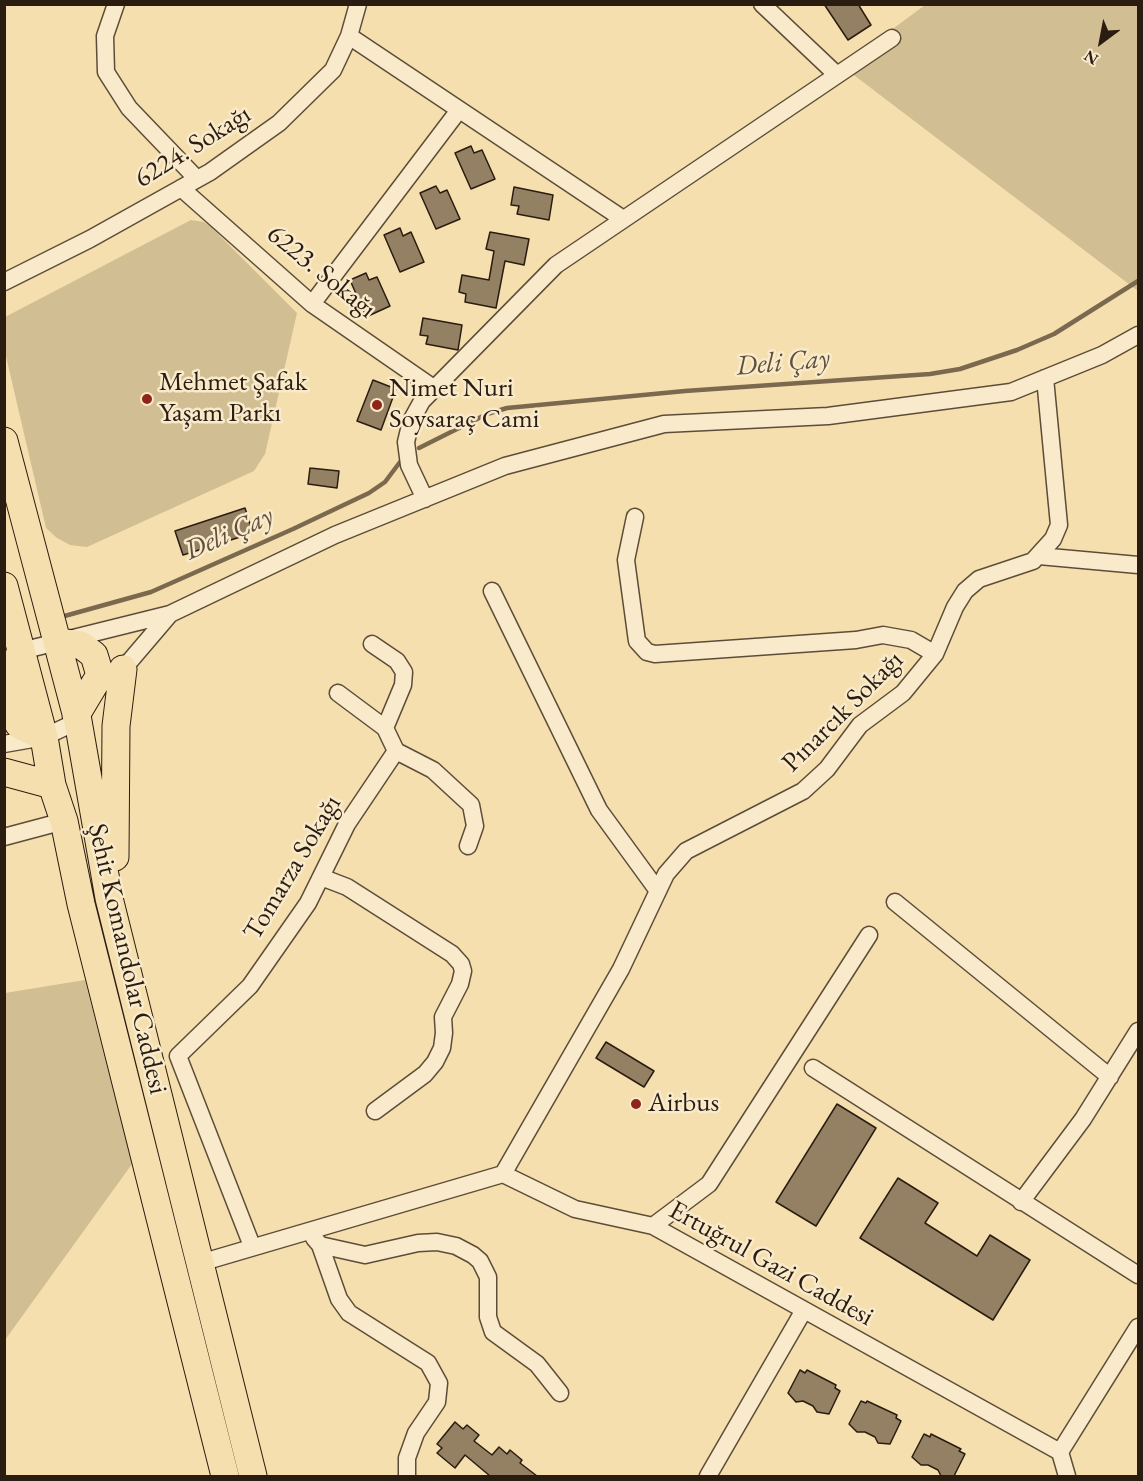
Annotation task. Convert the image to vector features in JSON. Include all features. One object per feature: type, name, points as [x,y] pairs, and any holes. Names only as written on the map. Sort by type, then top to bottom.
[{"type":"main road","name":"Şehit Komandolar Caddesi","points":[[4,441],[77,718],[116,930],[253,1476]]},
{"type":"main road","name":"Şehit Komandolar Caddesi","points":[[4,585],[13,658],[44,737],[52,785],[64,821],[81,904],[225,1476]]},
{"type":"main road","points":[[116,930],[114,794],[116,726],[123,669]]},
{"type":"main road","points":[[4,772],[52,785]]},
{"type":"street","points":[[116,4],[105,36],[106,72],[129,108],[197,179]]},
{"type":"street","name":"6224. Sokağı","points":[[4,282],[90,239],[197,179],[279,123],[333,70],[349,36],[358,4]]},
{"type":"street","points":[[762,4],[837,75]]},
{"type":"street","points":[[349,36],[623,219]]},
{"type":"street","points":[[425,499],[409,465],[406,442],[411,421],[422,401],[556,265],[892,38]]},
{"type":"street","points":[[312,304],[459,110]]},
{"type":"street","name":"6223. Sokağı","points":[[181,188],[312,304],[435,389]]},
{"type":"street","points":[[13,658],[57,642],[171,615],[335,535],[505,466],[664,424],[828,417],[1011,392],[1101,355],[1138,334]]},
{"type":"street","points":[[1039,556],[1053,539],[1059,525],[1045,378]]},
{"type":"street","points":[[634,517],[626,560],[637,641],[647,651],[655,654],[856,640],[883,635],[911,640],[935,654]]},
{"type":"street","points":[[1039,556],[1138,565]]},
{"type":"street","name":"Pınarcık Sokağı","points":[[503,1174],[621,969],[666,874],[686,851],[803,791],[827,769],[860,725],[903,693],[935,654],[955,607],[965,591],[979,579],[1033,561],[1039,556]]},
{"type":"street","points":[[492,591],[598,810],[658,891]]},
{"type":"street","points":[[4,744],[44,737],[77,718],[171,615]]},
{"type":"street","points":[[372,644],[398,661],[404,672],[403,685],[385,728]]},
{"type":"street","points":[[338,693],[385,728],[396,751],[433,770],[471,805],[476,826],[468,846]]},
{"type":"street","name":"Tomarza Sokağı","points":[[178,1056],[250,986],[308,903],[346,824],[396,751]]},
{"type":"street","points":[[4,837],[64,821]]},
{"type":"street","points":[[321,877],[347,887],[452,954],[463,971],[460,984],[442,1017],[444,1033],[442,1048],[435,1062],[425,1074],[375,1112]]},
{"type":"street","points":[[895,902],[1110,1077]]},
{"type":"street","points":[[652,1226],[709,1184],[869,934]]},
{"type":"street","points":[[1021,1202],[1083,1119],[1138,1031]]},
{"type":"street","points":[[148,1055],[178,1056],[252,1246]]},
{"type":"street","points":[[813,1068],[1138,1275]]},
{"type":"street","points":[[200,1263],[503,1174]]},
{"type":"street","name":"Ertuğrul Gazi Caddesi","points":[[503,1174],[575,1209],[652,1226],[1060,1452]]},
{"type":"street","points":[[306,1230],[320,1245],[339,1299],[349,1313],[428,1363],[439,1383],[437,1402],[416,1433],[407,1458],[407,1476]]},
{"type":"street","points":[[320,1245],[365,1255],[418,1243],[437,1242],[456,1246],[472,1255],[480,1261],[488,1277],[488,1317],[494,1332],[537,1364],[560,1393]]},
{"type":"street","points":[[708,1476],[804,1311]]},
{"type":"street","points":[[1067,1476],[1060,1452],[1138,1328]]},
{"type":"shaded area","points":[[925,5],[1138,5],[1138,291],[838,63],[890,31]]},
{"type":"shaded area","name":"Mehmet Şafak Yaşam Parkı","points":[[191,220],[204,222],[212,228],[297,313],[265,454],[254,471],[87,547],[70,545],[57,538],[46,528],[5,352],[5,317]]},
{"type":"shaded area","points":[[85,980],[132,1164],[5,1340],[5,993]]},
{"type":"building","points":[[824,4],[858,4],[871,25],[848,40]]},
{"type":"building","points":[[471,146],[474,153],[482,150],[495,179],[471,189],[455,153]]},
{"type":"building","points":[[436,186],[440,193],[447,190],[460,219],[436,229],[420,193]]},
{"type":"building","points":[[514,187],[553,195],[549,220],[517,214],[519,206],[511,205]]},
{"type":"building","points":[[400,228],[403,236],[411,232],[424,262],[400,272],[384,235]]},
{"type":"building","points":[[490,232],[529,239],[524,265],[505,261],[496,308],[465,302],[466,294],[459,292],[462,275],[489,280],[494,251],[486,249]]},
{"type":"building","points":[[366,273],[369,280],[377,277],[390,306],[366,317],[350,280]]},
{"type":"building","points":[[423,318],[462,325],[458,350],[426,344],[428,336],[420,335]]},
{"type":"building","name":"Nimet Nuri Soysaraç Cami","points":[[373,380],[396,389],[381,430],[357,421]]},
{"type":"building","points":[[310,468],[339,471],[337,488],[308,484]]},
{"type":"building","points":[[245,508],[253,533],[183,555],[175,531]]},
{"type":"building","points":[[606,1042],[654,1071],[644,1087],[596,1058]]},
{"type":"building","points":[[837,1104],[876,1128],[816,1226],[776,1202]]},
{"type":"building","points":[[898,1178],[938,1203],[925,1223],[977,1256],[990,1235],[1030,1260],[993,1320],[860,1238]]},
{"type":"building","points":[[800,1370],[805,1373],[807,1370],[836,1385],[835,1388],[840,1391],[829,1414],[817,1412],[813,1406],[803,1401],[796,1402],[788,1393]]},
{"type":"building","points":[[861,1401],[866,1403],[867,1401],[897,1415],[896,1418],[901,1421],[890,1444],[878,1443],[875,1437],[865,1432],[857,1432],[849,1424]]},
{"type":"building","points":[[455,1422],[463,1429],[467,1425],[479,1435],[474,1441],[492,1455],[499,1447],[507,1454],[510,1450],[522,1460],[520,1463],[537,1476],[490,1476],[465,1455],[455,1468],[437,1453],[442,1448],[437,1444]]},
{"type":"building","points":[[924,1434],[930,1437],[931,1434],[961,1449],[959,1451],[965,1454],[954,1476],[941,1476],[938,1470],[928,1465],[921,1465],[912,1457]]},
{"type":"waterway","name":"Deli Çay","points":[[419,448],[487,414],[507,408],[685,391],[930,374],[960,369],[1017,350],[1054,334],[1138,281]]},
{"type":"waterway","name":"Deli Çay","points":[[61,617],[151,592],[293,529],[369,493],[385,482],[400,462]]},
{"type":"place","name":"Mehmet Şafak Yaşam Parkı","points":[[147,399]]},
{"type":"place","name":"Nimet Nuri Soysaraç Cami","points":[[377,405]]},
{"type":"place","name":"Airbus","points":[[636,1104]]}]
